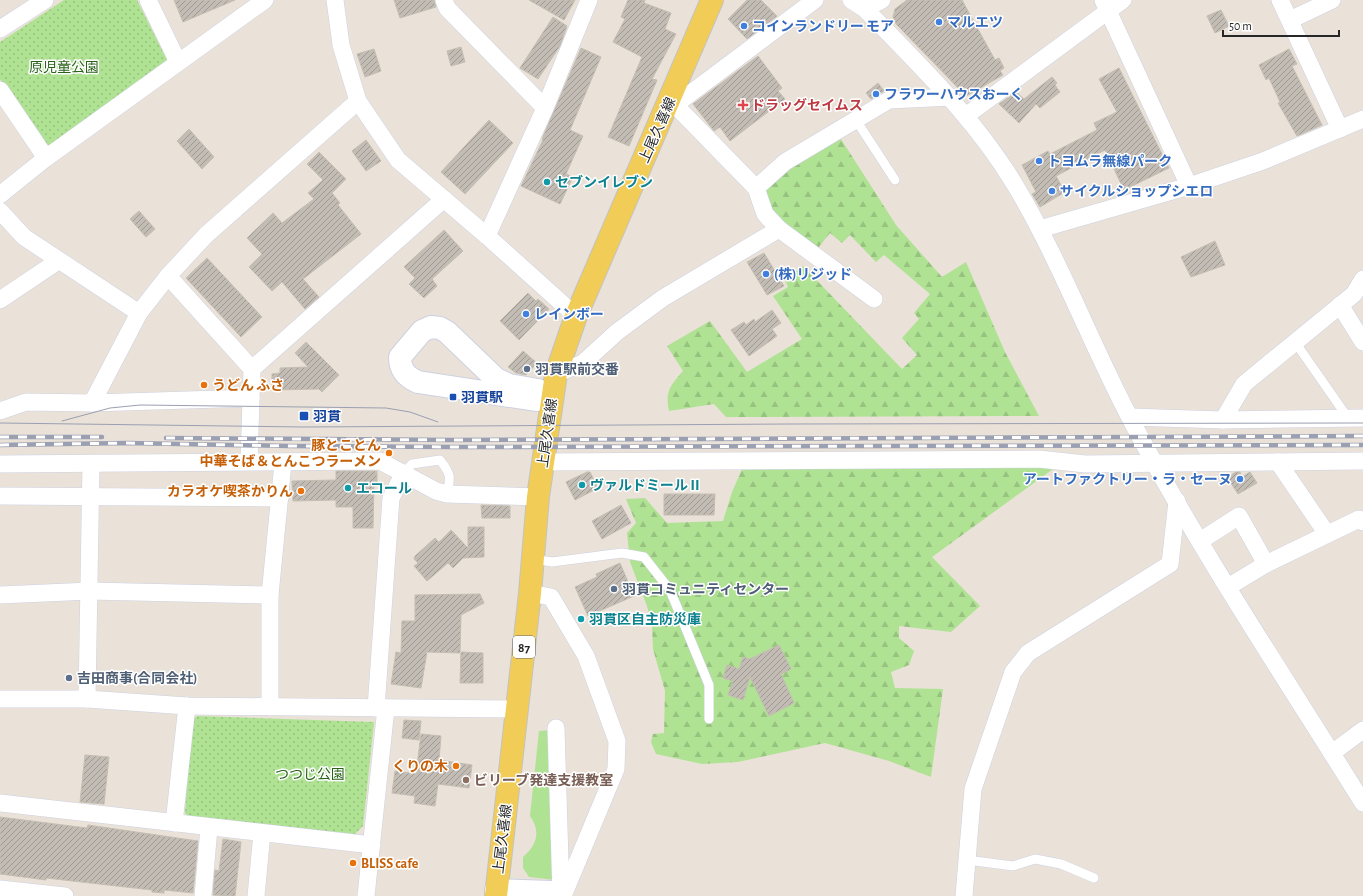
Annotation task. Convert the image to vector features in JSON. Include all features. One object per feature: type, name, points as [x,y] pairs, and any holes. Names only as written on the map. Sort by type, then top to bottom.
[{"type":"main road","name":"上尾久喜線","points":[[496,893],[530,593],[538,497],[556,374],[576,316],[672,104],[712,0]]},
{"type":"street","points":[[0,29],[45,0]]},
{"type":"street","points":[[148,0],[178,62]]},
{"type":"street","points":[[0,195],[46,158],[265,0]]},
{"type":"street","points":[[335,0],[341,46],[358,101],[398,160],[487,236],[576,316]]},
{"type":"street","points":[[444,0],[447,8],[546,108]]},
{"type":"street","points":[[487,236],[546,108],[589,0]]},
{"type":"street","points":[[815,0],[672,104],[756,188],[765,214],[779,229],[874,299]]},
{"type":"street","points":[[858,5],[882,0]]},
{"type":"street","points":[[966,115],[1105,6],[1123,0]]},
{"type":"street","points":[[1280,0],[1340,128]]},
{"type":"street","points":[[1290,20],[1332,0]]},
{"type":"street","points":[[858,5],[966,115],[1014,183],[1040,229],[1130,417],[1155,462],[1228,587],[1363,803]]},
{"type":"street","points":[[1105,6],[1190,186]]},
{"type":"street","points":[[0,90],[46,158]]},
{"type":"street","points":[[756,188],[785,162],[889,100],[950,97]]},
{"type":"street","points":[[92,403],[139,314],[168,276],[206,235],[358,101]]},
{"type":"street","points":[[1040,229],[1190,186],[1264,161],[1363,119]]},
{"type":"street","points":[[252,369],[444,199]]},
{"type":"street","points":[[0,211],[24,237],[139,314]]},
{"type":"street","points":[[556,374],[584,363],[617,332],[662,298],[779,229]]},
{"type":"street","points":[[0,300],[58,261]]},
{"type":"street","points":[[168,276],[252,369],[249,461]]},
{"type":"street","points":[[1223,420],[1244,384],[1354,294],[1362,283]]},
{"type":"street","points":[[1340,305],[1363,342]]},
{"type":"street","points":[[431,327],[440,328],[448,332],[496,379],[502,383],[538,390],[552,398],[536,400],[418,382],[411,379],[403,372],[400,364],[400,357],[405,349],[422,331],[431,327]]},
{"type":"street","points":[[447,386],[462,376],[474,358]]},
{"type":"street","points":[[0,411],[26,402],[92,403],[251,398]]},
{"type":"street","points":[[1130,417],[1223,420],[1355,418]]},
{"type":"street","points":[[543,462],[1039,459],[1085,464],[1155,462],[1363,461]]},
{"type":"street","points":[[0,464],[249,461],[283,463],[380,461],[436,491],[446,494],[538,497]]},
{"type":"street","points":[[1278,462],[1328,534]]},
{"type":"street","points":[[270,707],[270,595],[283,463]]},
{"type":"street","points":[[88,699],[91,464]]},
{"type":"street","points":[[366,896],[372,845],[381,708],[391,498],[404,473]]},
{"type":"street","points":[[0,496],[280,498]]},
{"type":"street","points":[[964,896],[973,789],[1013,672],[1028,653],[1170,564],[1177,500]]},
{"type":"street","points":[[1200,541],[1239,516],[1266,564]]},
{"type":"street","points":[[1228,587],[1266,564],[1359,519],[1363,522]]},
{"type":"street","points":[[0,595],[90,591],[270,595]]},
{"type":"street","points":[[530,593],[551,596],[586,656],[617,741],[616,769],[561,896]]},
{"type":"street","points":[[0,699],[88,699],[187,706],[517,709]]},
{"type":"street","points":[[174,822],[187,706]]},
{"type":"street","points":[[556,728],[561,896]]},
{"type":"street","points":[[1332,753],[1363,730]]},
{"type":"street","points":[[0,803],[174,822],[209,828],[372,845]]},
{"type":"street","points":[[202,896],[209,828]]},
{"type":"street","points":[[256,896],[262,833]]},
{"type":"street","points":[[9,892],[64,896]]},
{"type":"street","points":[[496,893],[551,892],[561,896]]},
{"type":"lane","points":[[856,120],[895,180]]},
{"type":"lane","points":[[1296,342],[1355,418]]},
{"type":"lane","points":[[404,473],[412,464],[440,460],[449,471],[450,481],[446,494]]},
{"type":"lane","points":[[533,559],[552,562],[622,554],[644,557],[670,590],[709,685],[709,719]]},
{"type":"lane","points":[[967,860],[1013,866],[1035,859],[1061,864],[1094,878]]},
{"type":"green space","name":"原児童公園","points":[[64,0],[137,0],[168,62],[46,149],[0,79],[0,42]]},
{"type":"green space","points":[[839,136],[896,225],[942,277],[966,262],[1005,352],[1039,416],[726,417],[714,404],[669,411],[668,394],[672,385],[683,371],[667,346],[710,321],[747,372],[802,339],[773,296],[788,287],[785,280],[803,266],[902,369],[917,355],[902,338],[919,319],[914,313],[930,294],[884,255],[876,262],[850,235],[842,243],[830,233],[818,248],[776,221],[762,190],[789,165]]},
{"type":"green space","points":[[1034,464],[1053,469],[932,557],[980,606],[951,632],[899,626],[899,638],[914,651],[909,665],[891,672],[895,688],[943,689],[931,777],[889,761],[825,743],[738,762],[702,764],[656,754],[651,742],[653,734],[664,733],[665,691],[653,649],[652,626],[647,606],[630,562],[627,533],[636,523],[626,499],[645,498],[667,523],[723,521],[732,492],[743,467]]},
{"type":"green space","name":"つつじ公園","points":[[197,716],[374,722],[363,826],[355,834],[189,817],[185,813],[192,720]]},
{"type":"green space","points":[[551,730],[555,880],[529,877],[523,868],[523,857],[532,848],[536,838],[536,827],[530,816],[539,731]]},
{"type":"building","points":[[174,0],[235,0],[183,22]]},
{"type":"building","points":[[394,0],[434,0],[436,7],[400,18]]},
{"type":"building","points":[[529,0],[575,0],[564,20]]},
{"type":"building","points":[[628,0],[645,0],[644,3],[671,13],[665,29],[676,34],[652,79],[657,80],[629,146],[608,137],[642,57],[613,42],[625,19],[621,17]]},
{"type":"building","points":[[747,0],[761,0],[777,16],[747,39],[728,19]]},
{"type":"building","points":[[907,0],[962,0],[995,60],[999,58],[1004,68],[1000,71],[1003,75],[966,96],[896,24],[893,17],[895,9]]},
{"type":"building","points":[[1221,10],[1229,26],[1215,33],[1207,16]]},
{"type":"building","points":[[553,17],[567,26],[560,46],[538,79],[520,68]]},
{"type":"building","points":[[461,47],[465,62],[451,66],[447,51]]},
{"type":"building","points":[[581,48],[601,57],[570,130],[583,136],[566,174],[573,177],[560,204],[521,186],[543,140],[542,139]]},
{"type":"building","points":[[374,49],[381,71],[365,77],[357,54]]},
{"type":"building","points":[[1289,49],[1297,64],[1292,66],[1322,125],[1297,136],[1278,103],[1280,102],[1269,78],[1266,80],[1259,65]]},
{"type":"building","points":[[758,56],[782,88],[778,91],[785,99],[730,141],[720,127],[714,131],[693,104]]},
{"type":"building","points":[[1119,68],[1169,168],[1124,190],[1105,150],[1056,176],[1065,192],[1040,207],[1032,194],[1036,192],[1022,165],[1048,151],[1050,154],[1097,130],[1094,123],[1117,112],[1099,79]]},
{"type":"building","points":[[1052,77],[1057,83],[1055,85],[1060,92],[1040,108],[1036,104],[1019,123],[999,104],[1016,92],[1024,99]]},
{"type":"building","points":[[878,83],[884,91],[871,99],[866,93]]},
{"type":"building","points":[[489,120],[513,143],[465,194],[441,172]]},
{"type":"building","points":[[189,129],[214,157],[202,169],[177,141]]},
{"type":"building","points":[[366,140],[381,161],[366,171],[352,151]]},
{"type":"building","points":[[319,152],[346,179],[332,193],[340,203],[338,205],[361,234],[303,279],[319,297],[305,309],[282,282],[272,291],[249,267],[262,254],[247,238],[273,213],[282,223],[314,199],[308,193],[323,180],[307,164]]},
{"type":"building","points":[[139,211],[155,229],[146,237],[130,219]]},
{"type":"building","points":[[444,230],[463,251],[432,279],[437,286],[424,298],[409,284],[415,278],[404,267]]},
{"type":"building","points":[[1215,241],[1225,265],[1191,277],[1181,257]]},
{"type":"building","points":[[764,253],[784,286],[767,295],[747,262]]},
{"type":"building","points":[[207,258],[262,317],[241,337],[186,278]]},
{"type":"building","points":[[528,293],[536,301],[538,299],[549,309],[519,340],[500,321]]},
{"type":"building","points":[[772,310],[781,323],[772,329],[777,336],[749,356],[731,330],[744,322],[746,325],[754,319],[755,322]]},
{"type":"building","points":[[306,342],[339,375],[322,392],[319,389],[272,390],[272,374],[280,373],[280,368],[308,367],[295,353]]},
{"type":"building","points":[[523,351],[537,363],[526,375],[516,373],[508,367]]},
{"type":"building","points":[[336,471],[377,471],[377,486],[374,486],[373,528],[353,528],[353,507],[336,507],[336,500],[293,501],[292,481],[336,480]]},
{"type":"building","name":"ヴァルドミールⅡ","points":[[590,472],[598,488],[575,500],[566,482]]},
{"type":"building","points":[[1236,472],[1240,472],[1242,477],[1250,472],[1257,483],[1238,494],[1227,477]]},
{"type":"building","points":[[664,494],[715,494],[714,515],[664,515]]},
{"type":"building","points":[[481,505],[510,506],[510,518],[482,518]]},
{"type":"building","points":[[621,505],[631,523],[602,539],[592,521]]},
{"type":"building","points":[[468,527],[484,527],[484,557],[463,558],[453,568],[448,563],[427,581],[414,566],[418,563],[414,559],[415,556],[435,538],[439,542],[451,530],[468,548]]},
{"type":"building","name":"羽貫コミュニティセンター","points":[[620,563],[634,596],[588,616],[575,587],[597,577],[596,574]]},
{"type":"building","points":[[480,594],[484,603],[461,615],[460,653],[427,652],[421,688],[391,684],[396,652],[401,653],[402,621],[415,621],[415,595]]},
{"type":"building","points":[[779,645],[791,669],[781,674],[794,703],[769,716],[750,677],[743,700],[728,695],[733,681],[723,678],[727,665],[739,669],[743,657],[750,659]]},
{"type":"building","points":[[461,652],[483,653],[483,683],[460,683]]},
{"type":"building","points":[[404,720],[421,721],[419,740],[402,738]]},
{"type":"building","points":[[421,734],[441,736],[439,760],[472,765],[469,788],[438,784],[435,806],[414,803],[415,796],[392,793],[395,771],[416,774]]},
{"type":"building","points":[[85,755],[109,757],[104,804],[80,802]]},
{"type":"building","points":[[0,817],[87,828],[88,825],[198,841],[193,893],[164,890],[164,893],[152,892],[152,890],[0,874]]},
{"type":"building","points":[[223,839],[241,842],[235,896],[213,895],[215,870],[219,871]]},
{"type":"tram line","points":[[62,421],[110,408],[140,405],[386,408],[410,412],[438,422]]},
{"type":"tram line","points":[[0,423],[304,427],[1363,423]]},
{"type":"railway","points":[[166,438],[453,440],[1363,436]]},
{"type":"railway","points":[[0,437],[102,437]]},
{"type":"railway","points":[[0,445],[127,443],[454,447],[1363,445]]},
{"type":"place","name":"マルエツ","points":[[939,22]]},
{"type":"place","name":"コインランドリー モア","points":[[744,26]]},
{"type":"place","name":"フラワーハウスおーく","points":[[876,94]]},
{"type":"place","name":"ドラッグセイムス","points":[[743,105]]},
{"type":"place","name":"トヨムラ無線パーク","points":[[1039,161]]},
{"type":"place","name":"セブンイレブン","points":[[547,182]]},
{"type":"place","name":"サイクルショップシエロ","points":[[1052,191]]},
{"type":"place","name":"(株)リジッド","points":[[766,274]]},
{"type":"place","name":"レインボー","points":[[526,314]]},
{"type":"place","name":"羽貫駅前交番","points":[[527,369]]},
{"type":"place","name":"うどん ふさ","points":[[204,385]]},
{"type":"place","name":"羽貫駅","points":[[453,397]]},
{"type":"place","name":"羽貫","points":[[304,416]]},
{"type":"place","name":"豚とことん 中華そば＆とんこつラーメン","points":[[389,453]]},
{"type":"place","name":"アートファクトリー・ラ・セーヌ","points":[[1240,479]]},
{"type":"place","name":"ヴァルドミールⅡ","points":[[582,485]]},
{"type":"place","name":"エコール","points":[[348,488]]},
{"type":"place","name":"カラオケ喫茶かりん","points":[[301,491]]},
{"type":"place","name":"羽貫コミュニティセンター","points":[[614,589]]},
{"type":"place","name":"羽貫区自主防災庫","points":[[581,619]]},
{"type":"place","name":"吉田商事(合同会社)","points":[[69,678]]},
{"type":"place","name":"くりの木","points":[[456,766]]},
{"type":"place","name":"ビリーブ発達支援教室","points":[[466,780]]},
{"type":"place","name":"BLISS cafe","points":[[353,863]]}]
